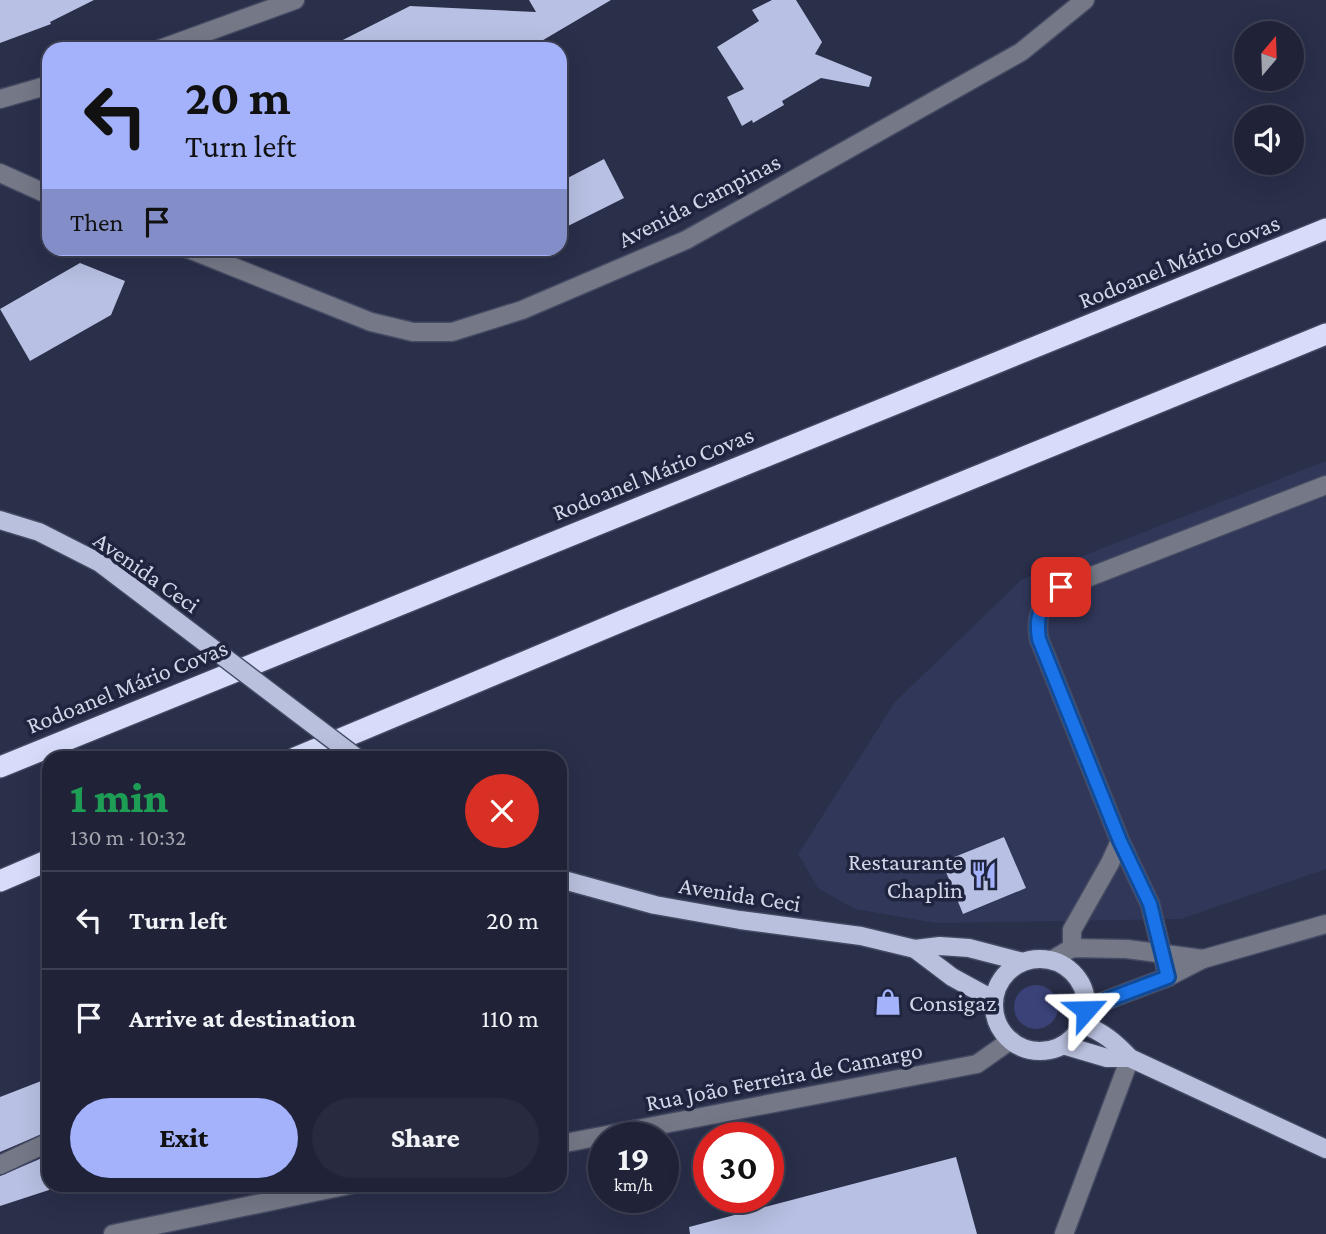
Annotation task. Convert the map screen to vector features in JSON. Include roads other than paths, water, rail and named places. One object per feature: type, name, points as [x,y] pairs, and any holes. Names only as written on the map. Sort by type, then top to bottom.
[{"type":"highway","name":"Rodoanel Mário Covas","points":[[0,767],[1326,229]]},
{"type":"highway","points":[[312,751],[1326,334]]},
{"type":"highway","points":[[0,881],[42,863]]},
{"type":"main road","name":"Avenida Ceci","points":[[0,520],[38,532],[100,563],[348,751]]},
{"type":"main road","name":"Avenida Ceci","points":[[567,881],[655,905],[740,920],[861,936],[915,949],[940,946],[969,948],[1023,962]]},
{"type":"main road","name":"Avenida Ceci","points":[[915,949],[952,977],[994,1000]]},
{"type":"main road","points":[[1052,960],[1064,965],[1082,984],[1086,997],[1084,1017],[1074,1036],[1063,1045],[1042,1051],[1020,1046],[1011,1040],[997,1022],[994,1000],[997,988],[1003,977],[1023,962],[1052,960]]},
{"type":"main road","points":[[1084,1017],[1117,1043],[1130,1058],[1326,1149]]},
{"type":"main road","points":[[1063,1045],[1107,1058],[1130,1058]]},
{"type":"street","points":[[179,42],[295,0]]},
{"type":"street","name":"Avenida Campinas","points":[[206,256],[371,322],[413,332],[452,332],[522,310],[686,240],[1021,52],[1085,0]]},
{"type":"street","points":[[0,99],[42,87]]},
{"type":"street","points":[[0,173],[42,192]]},
{"type":"street","points":[[1168,977],[1150,904],[1120,841],[1039,639],[1037,622],[1042,606],[1061,587],[1326,485]]},
{"type":"street","points":[[1072,947],[1072,930],[1120,841]]},
{"type":"street","points":[[1084,1017],[1107,1000],[1168,977],[1203,959],[1326,924]]},
{"type":"street","points":[[1052,960],[1072,947],[1126,949],[1203,959]]},
{"type":"street","name":"Rua João Ferreira de Camargo","points":[[567,1143],[976,1064],[1011,1040]]},
{"type":"street","points":[[1064,1234],[1130,1058]]},
{"type":"street","points":[[0,1165],[42,1145]]},
{"type":"street","points":[[113,1234],[315,1192]]},
{"type":"place","name":"Restaurante Chaplin","points":[[984,875]]},
{"type":"place","name":"Consigaz","points":[[888,1002]]}]
